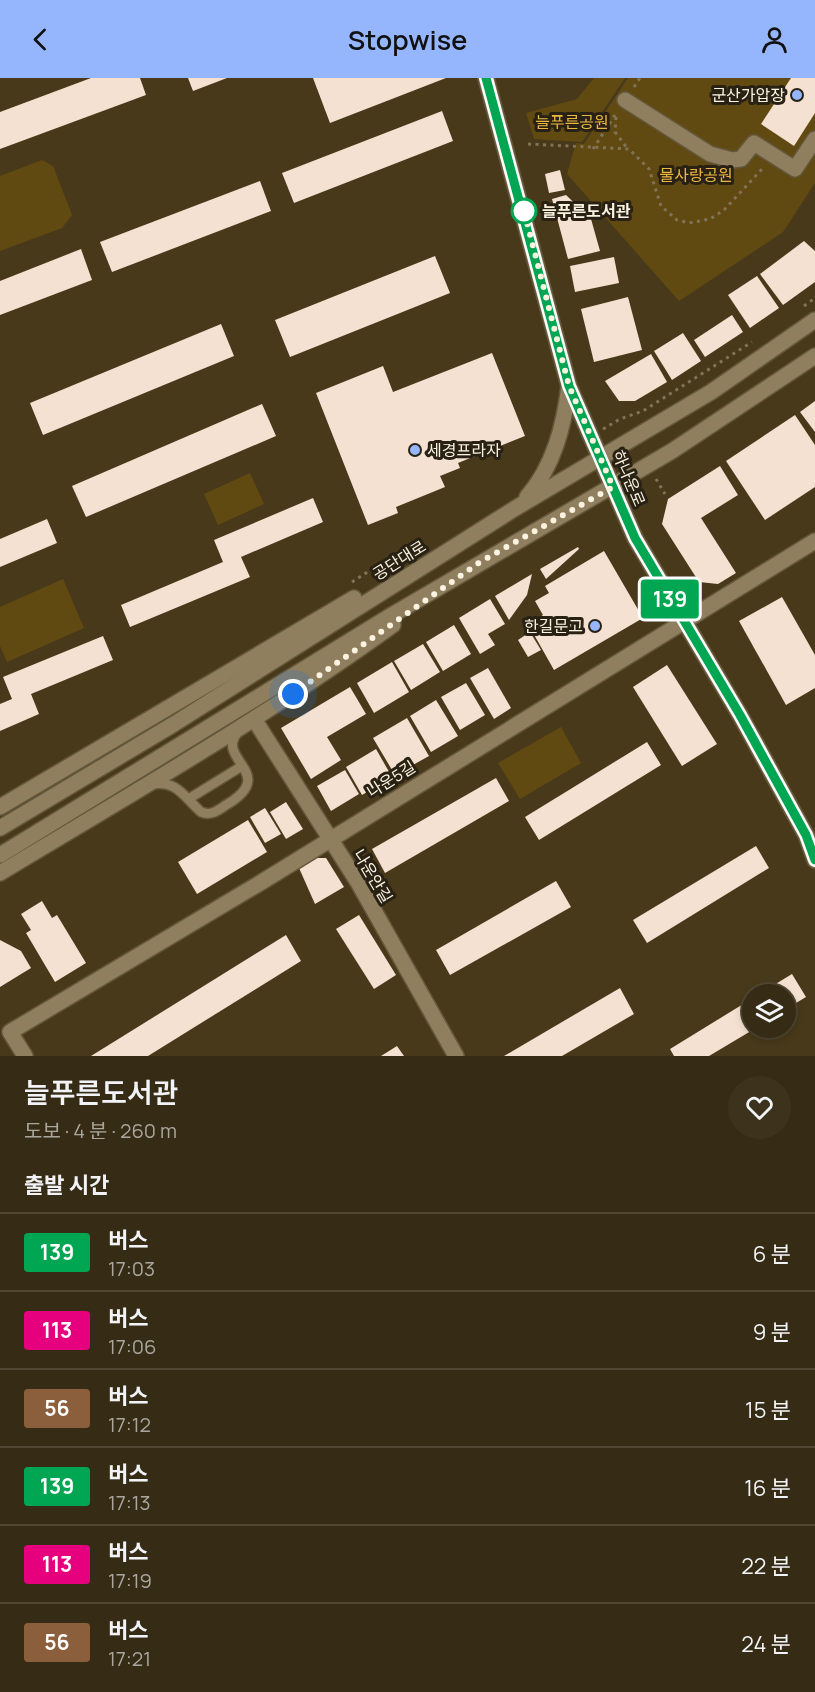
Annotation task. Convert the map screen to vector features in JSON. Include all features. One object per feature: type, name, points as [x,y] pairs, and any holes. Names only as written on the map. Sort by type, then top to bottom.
[{"type":"street","name":"하나운로","points":[[486,78],[569,386],[635,538],[775,778],[806,835],[815,860]]},
{"type":"street","points":[[625,100],[721,159],[741,159],[754,143],[795,169],[815,139]]},
{"type":"street","name":"공단대로","points":[[0,828],[174,724],[514,508],[711,392],[815,320]]},
{"type":"street","points":[[0,855],[480,562],[613,487],[750,402],[815,356]]},
{"type":"street","points":[[0,807],[186,695],[514,508],[534,489],[552,455],[566,410],[569,386]]},
{"type":"street","name":"나운5길","points":[[25,1056],[10,1032],[815,541]]},
{"type":"street","points":[[0,873],[147,785],[333,668],[480,562]]},
{"type":"street","name":"나운안길","points":[[249,722],[358,884],[456,1056]]},
{"type":"lane","points":[[147,785],[169,784],[190,798],[197,809],[207,814],[213,813],[243,795],[248,781],[232,745],[233,738],[249,722]]},
{"type":"lane","points":[[190,798],[242,766]]},
{"type":"path","points":[[616,114],[615,132],[650,169],[660,206],[677,220],[700,223],[724,210],[754,180],[772,155]]},
{"type":"path","points":[[528,144],[629,149]]},
{"type":"path","points":[[797,312],[815,298]]},
{"type":"path","points":[[620,419],[643,411],[759,337]]},
{"type":"green space","name":"늘푸른공원","points":[[594,78],[625,78],[582,142],[534,139],[526,113],[577,99]]},
{"type":"green space","name":"물사랑공원","points":[[628,78],[815,78],[815,183],[783,232],[679,301],[567,174],[576,143],[584,144]]},
{"type":"green space","points":[[42,160],[53,166],[72,215],[62,228],[0,251],[0,176]]},
{"type":"green space","points":[[250,473],[264,504],[218,525],[204,494]]},
{"type":"green space","points":[[63,579],[84,628],[7,662],[0,646],[0,607]]},
{"type":"green space","points":[[561,727],[581,763],[520,799],[498,763]]},
{"type":"building","points":[[91,78],[140,78],[146,95],[0,149],[0,112]]},
{"type":"building","points":[[188,78],[227,78],[193,91]]},
{"type":"building","points":[[313,78],[446,78],[330,123]]},
{"type":"building","name":"군산가압장","points":[[791,78],[815,78],[815,113],[794,146],[761,124]]},
{"type":"building","points":[[442,111],[453,141],[294,203],[282,173]]},
{"type":"building","points":[[560,170],[565,190],[549,193],[545,174]]},
{"type":"building","points":[[260,181],[271,211],[112,272],[100,242]]},
{"type":"building","points":[[566,195],[591,219],[600,251],[568,259],[552,199]]},
{"type":"building","points":[[804,241],[815,251],[815,282],[783,305],[760,274]]},
{"type":"building","points":[[81,249],[92,280],[0,315],[0,281]]},
{"type":"building","points":[[435,256],[450,293],[290,357],[275,320]]},
{"type":"building","points":[[614,257],[619,283],[575,292],[570,266]]},
{"type":"building","points":[[757,276],[779,308],[750,328],[728,295]]},
{"type":"building","points":[[628,297],[642,350],[594,362],[581,309]]},
{"type":"building","points":[[732,315],[743,332],[705,357],[694,340]]},
{"type":"building","points":[[221,324],[234,356],[43,435],[30,403]]},
{"type":"building","points":[[683,333],[701,361],[672,380],[654,351]]},
{"type":"building","name":"세경프라자","points":[[492,353],[525,436],[458,463],[460,468],[440,476],[445,487],[396,507],[398,513],[368,525],[316,393],[383,366],[393,392]]},
{"type":"building","points":[[651,354],[667,382],[635,401],[619,401],[605,381]]},
{"type":"building","points":[[815,401],[815,432],[800,412]]},
{"type":"building","points":[[262,404],[276,436],[86,517],[72,486]]},
{"type":"building","points":[[795,415],[815,445],[815,487],[765,520],[726,461]]},
{"type":"building","points":[[720,466],[738,495],[701,518],[736,573],[718,584],[699,582],[662,524],[668,499]]},
{"type":"building","points":[[313,498],[323,522],[241,557],[250,577],[130,627],[121,605],[223,562],[214,540]]},
{"type":"building","points":[[47,519],[57,543],[0,567],[0,539]]},
{"type":"building","points":[[578,547],[579,549],[546,579],[540,569]]},
{"type":"building","points":[[604,551],[643,618],[554,670],[528,624],[543,615],[535,601],[549,593],[545,586]]},
{"type":"building","points":[[532,574],[527,595],[509,620],[495,596]]},
{"type":"building","points":[[782,597],[815,655],[815,688],[786,705],[739,621]]},
{"type":"building","points":[[490,599],[505,624],[488,634],[495,645],[480,654],[459,618]]},
{"type":"building","points":[[454,625],[471,654],[443,671],[426,642]]},
{"type":"building","points":[[530,632],[541,650],[528,657],[518,640]]},
{"type":"building","points":[[103,636],[113,660],[31,694],[39,714],[0,731],[0,704],[12,699],[3,677]]},
{"type":"building","points":[[423,644],[440,672],[411,690],[394,661]]},
{"type":"building","points":[[392,662],[409,692],[374,713],[357,683]]},
{"type":"building","points":[[667,665],[717,744],[682,766],[633,687]]},
{"type":"building","points":[[488,668],[511,708],[494,719],[470,678]]},
{"type":"building","points":[[466,683],[485,715],[460,730],[441,697]]},
{"type":"building","points":[[350,687],[366,714],[327,737],[341,760],[311,779],[281,728]]},
{"type":"building","points":[[436,700],[458,736],[431,752],[410,716]]},
{"type":"building","points":[[407,718],[429,756],[395,775],[373,738]]},
{"type":"building","points":[[647,742],[661,765],[539,840],[525,817]]},
{"type":"building","points":[[376,749],[392,777],[362,795],[346,767]]},
{"type":"building","points":[[345,770],[359,794],[331,811],[317,786]]},
{"type":"building","points":[[496,778],[509,801],[385,873],[372,849]]},
{"type":"building","points":[[286,802],[303,829],[286,839],[270,812]]},
{"type":"building","points":[[265,808],[281,834],[265,843],[250,817]]},
{"type":"building","points":[[248,820],[267,852],[197,894],[178,862]]},
{"type":"building","points":[[756,846],[769,868],[647,943],[633,920]]},
{"type":"building","points":[[315,858],[326,858],[344,887],[315,904],[299,868]]},
{"type":"building","points":[[556,881],[571,907],[450,975],[436,950]]},
{"type":"building","points":[[42,901],[52,918],[57,915],[86,963],[55,982],[26,933],[31,930],[21,914]]},
{"type":"building","points":[[359,915],[396,975],[374,989],[336,929]]},
{"type":"building","points":[[286,935],[301,961],[148,1056],[91,1056]]},
{"type":"building","points":[[0,940],[21,951],[31,968],[0,987]]},
{"type":"building","points":[[792,974],[806,997],[796,1003],[796,984],[776,984]]},
{"type":"building","points":[[620,988],[634,1014],[562,1056],[504,1056]]},
{"type":"building","points":[[742,1005],[742,1036],[709,1056],[674,1056],[670,1049]]},
{"type":"building","points":[[397,1046],[404,1056],[381,1056]]},
{"type":"bus line","name":"139","points":[[486,78],[509,154],[569,386],[635,538],[740,715],[806,835],[815,860]]},
{"type":"place","name":"군산가압장","points":[[797,95]]},
{"type":"place","name":"늘푸른도서관","points":[[524,211]]},
{"type":"place","name":"세경프라자","points":[[415,450]]},
{"type":"place","name":"한길문고","points":[[595,626]]},
{"type":"route","points":[[293,694],[333,668],[480,562],[613,487],[569,386],[524,211]]}]
